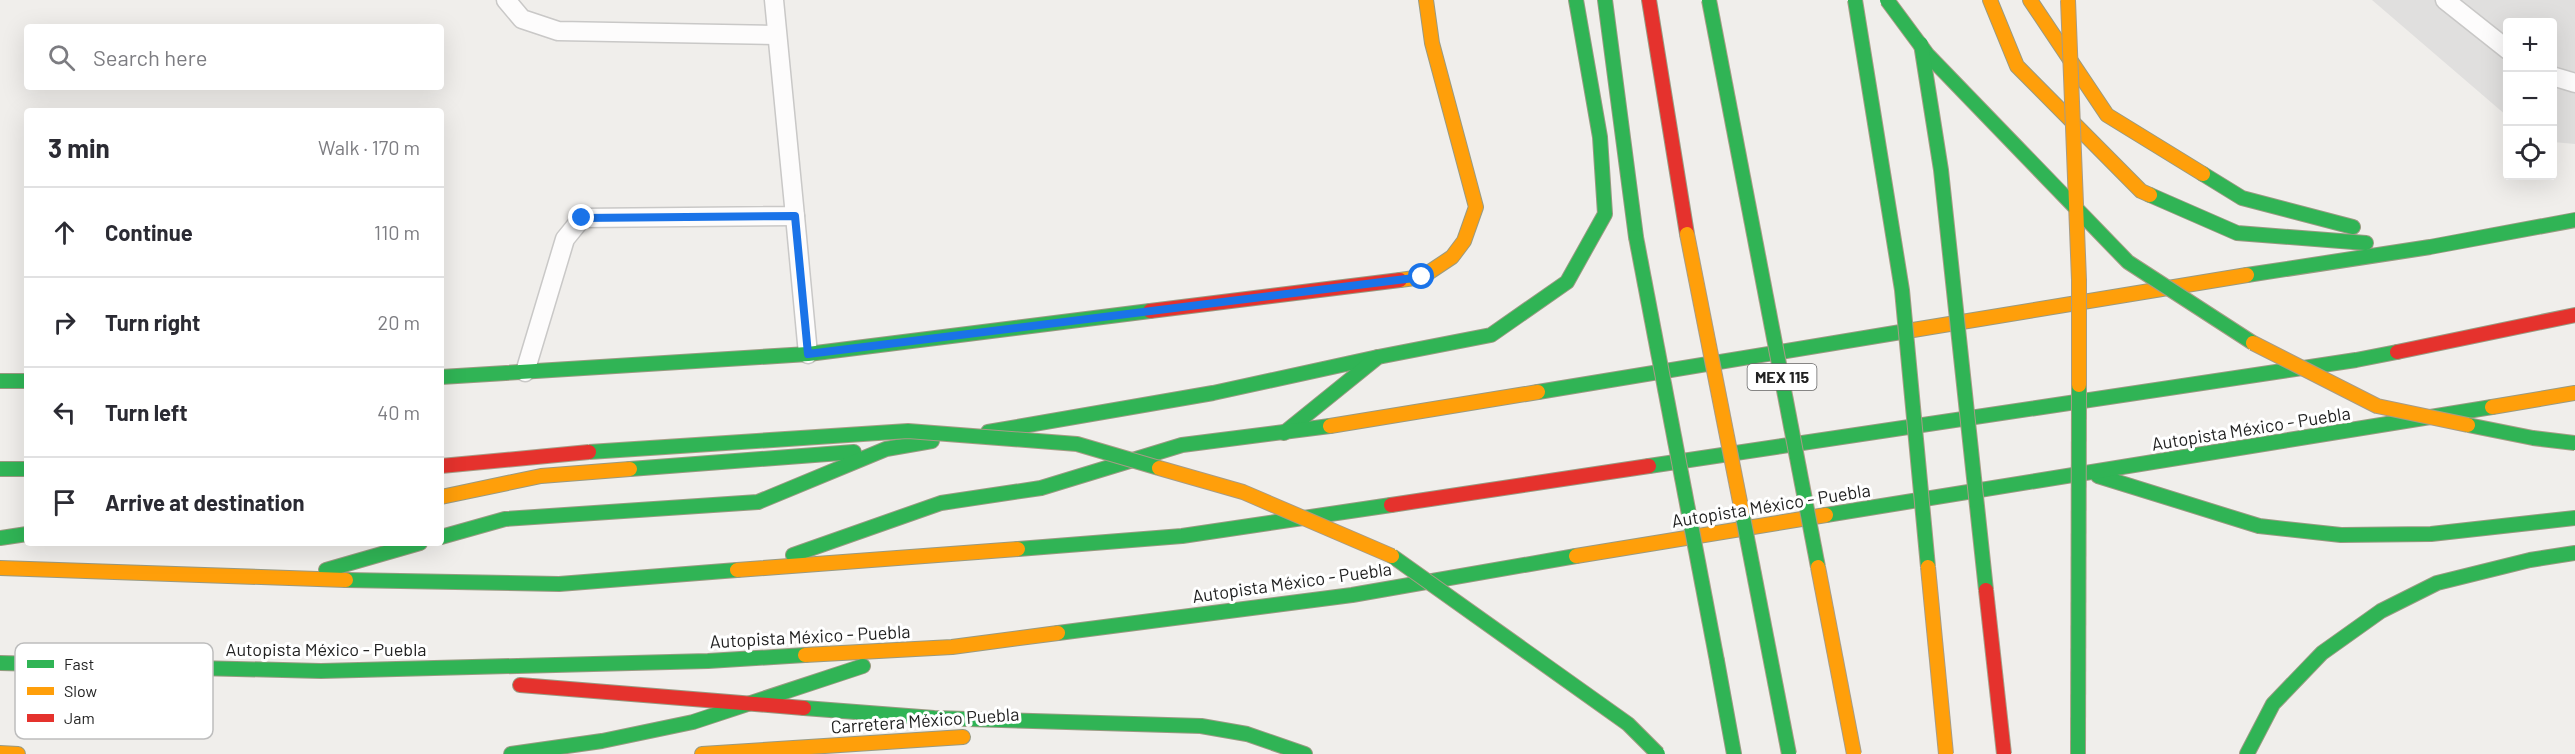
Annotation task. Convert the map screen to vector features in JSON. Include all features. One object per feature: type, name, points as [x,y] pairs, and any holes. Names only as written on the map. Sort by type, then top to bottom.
[{"type":"main road","points":[[444,377],[808,354],[1422,277],[1446,265],[1459,249],[1470,228],[1476,207],[1432,43],[1426,0]]},
{"type":"main road","points":[[444,496],[541,476],[886,449],[1213,393],[1491,335],[1567,282],[1605,214],[1599,137],[1576,0]]},
{"type":"main road","points":[[1605,0],[1636,237],[1734,754]]},
{"type":"main road","points":[[1649,0],[1687,234],[1789,754]]},
{"type":"main road","name":"MEX 115","points":[[1710,0],[1854,754]]},
{"type":"main road","points":[[1855,0],[1902,290],[1946,754]]},
{"type":"main road","points":[[1887,0],[1928,54],[2128,262],[2263,350],[2377,406],[2533,438],[2575,443]]},
{"type":"main road","points":[[1990,0],[2017,66],[2140,191],[2237,233],[2430,247]]},
{"type":"main road","points":[[2031,0],[2108,115],[2242,198],[2375,233]]},
{"type":"main road","points":[[2068,0],[2079,279],[2078,754]]},
{"type":"main road","points":[[1916,11],[1941,170],[2004,754]]},
{"type":"main road","points":[[751,570],[941,503],[1041,488],[1182,445],[1282,434],[2430,247],[2575,220]]},
{"type":"main road","points":[[2397,238],[2430,247]]},
{"type":"main road","points":[[0,568],[292,579],[559,584],[1194,534],[2356,360],[2575,315]]},
{"type":"main road","points":[[1282,434],[1378,357]]},
{"type":"main road","points":[[0,381],[24,381]]},
{"type":"main road","name":"Autopista México - Puebla","points":[[213,668],[321,671],[708,661],[952,647],[1352,595],[1638,545],[2090,474],[2575,393]]},
{"type":"main road","points":[[444,466],[578,453],[908,431],[1077,444],[1243,492],[1398,558],[1628,724],[1658,754]]},
{"type":"main road","points":[[444,536],[505,519],[758,502],[886,449]]},
{"type":"main road","points":[[0,469],[24,469]]},
{"type":"main road","points":[[2090,474],[2259,526],[2341,535],[2431,534],[2575,518]]},
{"type":"main road","points":[[0,538],[24,534]]},
{"type":"main road","points":[[292,579],[409,546]]},
{"type":"main road","points":[[2247,754],[2273,704],[2322,653],[2381,611],[2437,584],[2530,560],[2575,553]]},
{"type":"main road","points":[[511,754],[576,746],[693,722],[754,703],[838,672],[952,647]]},
{"type":"main road","name":"Autopista México - Puebla","points":[[0,663],[15,663]]},
{"type":"main road","points":[[321,671],[464,681]]},
{"type":"main road","points":[[512,684],[934,718],[1201,726],[1247,734],[1305,754]]},
{"type":"main road","name":"Carretera México Puebla","points":[[999,734],[1150,724]]},
{"type":"main road","name":"Carretera México Puebla","points":[[702,754],[975,736]]},
{"type":"main road","points":[[0,753],[18,754]]},
{"type":"lane","points":[[506,0],[522,19],[558,31],[776,34]]},
{"type":"lane","points":[[774,0],[808,354]]},
{"type":"lane","points":[[2445,0],[2503,46]]},
{"type":"lane","points":[[2557,77],[2575,83]]},
{"type":"lane","points":[[525,372],[565,239],[582,218],[795,216]]},
{"type":"shaded area","points":[[2372,0],[2575,0],[2575,144],[2557,142],[2557,18],[2503,18],[2503,113]]},
{"type":"traffic: fast","points":[[1284,433],[1378,357],[1491,335],[1567,282],[1605,214],[1600,137],[1576,0]]},
{"type":"traffic: fast","points":[[1605,0],[1636,237]]},
{"type":"traffic: fast","points":[[1709,0],[1818,567]]},
{"type":"traffic: fast","points":[[1855,0],[1902,290],[1928,567]]},
{"type":"traffic: fast","points":[[1887,0],[1927,54],[2128,262],[2253,343]]},
{"type":"traffic: fast","points":[[1921,44],[1941,170],[1986,590]]},
{"type":"traffic: fast","points":[[2203,174],[2242,198],[2353,227]]},
{"type":"traffic: fast","points":[[2150,195],[2237,233],[2366,243]]},
{"type":"traffic: fast","points":[[2247,275],[2430,247],[2575,220]]},
{"type":"traffic: fast","points":[[1636,237],[1717,661]]},
{"type":"traffic: fast","points":[[444,377],[808,354],[1150,311]]},
{"type":"traffic: fast","points":[[1538,392],[1907,331]]},
{"type":"traffic: fast","points":[[1649,466],[2397,352]]},
{"type":"traffic: fast","points":[[988,432],[1213,393],[1378,357]]},
{"type":"traffic: fast","points":[[0,381],[24,381]]},
{"type":"traffic: fast","points":[[2078,754],[2079,385]]},
{"type":"traffic: fast","points":[[1826,515],[2492,407]]},
{"type":"traffic: fast","points":[[2468,425],[2533,438],[2575,443]]},
{"type":"traffic: fast","points":[[793,555],[941,503],[1041,488],[1182,445],[1330,426]]},
{"type":"traffic: fast","points":[[589,452],[908,431],[1077,444],[1159,468]]},
{"type":"traffic: fast","points":[[444,536],[505,519],[758,502],[886,449],[932,441]]},
{"type":"traffic: fast","points":[[630,469],[854,452]]},
{"type":"traffic: fast","points":[[0,469],[24,469]]},
{"type":"traffic: fast","points":[[2098,476],[2259,526],[2341,535],[2431,534],[2575,518]]},
{"type":"traffic: fast","points":[[1018,549],[1182,536],[1391,505]]},
{"type":"traffic: fast","points":[[1742,512],[1789,754]]},
{"type":"traffic: fast","points":[[0,538],[24,534]]},
{"type":"traffic: fast","points":[[326,570],[410,546]]},
{"type":"traffic: fast","points":[[2247,754],[2273,704],[2322,653],[2381,611],[2437,583],[2530,560],[2575,553]]},
{"type":"traffic: fast","points":[[1392,556],[1628,724],[1658,754]]},
{"type":"traffic: fast","points":[[1058,633],[1352,595],[1576,556]]},
{"type":"traffic: fast","points":[[346,580],[559,584],[737,570]]},
{"type":"traffic: fast","points":[[213,668],[321,671],[708,661],[805,655]]},
{"type":"traffic: fast","points":[[1717,661],[1734,754]]},
{"type":"traffic: fast","points":[[0,663],[15,663]]},
{"type":"traffic: fast","points":[[511,754],[602,741],[693,722],[863,666]]},
{"type":"traffic: fast","points":[[804,708],[934,718],[1201,726],[1247,734],[1305,754]]},
{"type":"traffic: slow","points":[[1400,280],[1422,277],[1452,257],[1464,241],[1476,207],[1432,43],[1426,0]]},
{"type":"traffic: slow","points":[[1990,0],[2017,66],[2141,191],[2150,195]]},
{"type":"traffic: slow","points":[[2030,0],[2107,115],[2203,174]]},
{"type":"traffic: slow","points":[[2068,0],[2079,280],[2079,385]]},
{"type":"traffic: slow","points":[[1687,234],[1742,512]]},
{"type":"traffic: slow","points":[[1907,331],[2247,275]]},
{"type":"traffic: slow","points":[[2253,343],[2377,406],[2468,425]]},
{"type":"traffic: slow","points":[[1330,426],[1538,392]]},
{"type":"traffic: slow","points":[[2492,407],[2575,393]]},
{"type":"traffic: slow","points":[[1159,468],[1243,492],[1392,556]]},
{"type":"traffic: slow","points":[[444,496],[541,476],[630,469]]},
{"type":"traffic: slow","points":[[1576,556],[1826,515]]},
{"type":"traffic: slow","points":[[737,570],[1018,549]]},
{"type":"traffic: slow","points":[[1818,567],[1854,754]]},
{"type":"traffic: slow","points":[[1928,567],[1946,754]]},
{"type":"traffic: slow","points":[[0,568],[346,580]]},
{"type":"traffic: slow","points":[[805,655],[952,647],[1058,633]]},
{"type":"traffic: slow","points":[[702,754],[963,737]]},
{"type":"traffic: slow","points":[[0,753],[18,754]]},
{"type":"traffic: jam","points":[[1649,0],[1687,234]]},
{"type":"traffic: jam","points":[[1150,311],[1400,280]]},
{"type":"traffic: jam","points":[[2397,352],[2575,315]]},
{"type":"traffic: jam","points":[[444,466],[589,452]]},
{"type":"traffic: jam","points":[[1391,505],[1649,466]]},
{"type":"traffic: jam","points":[[1986,590],[2004,754]]},
{"type":"traffic: jam","points":[[520,685],[804,708]]},
{"type":"route","points":[[582,218],[795,216],[808,354],[1422,277]]}]
